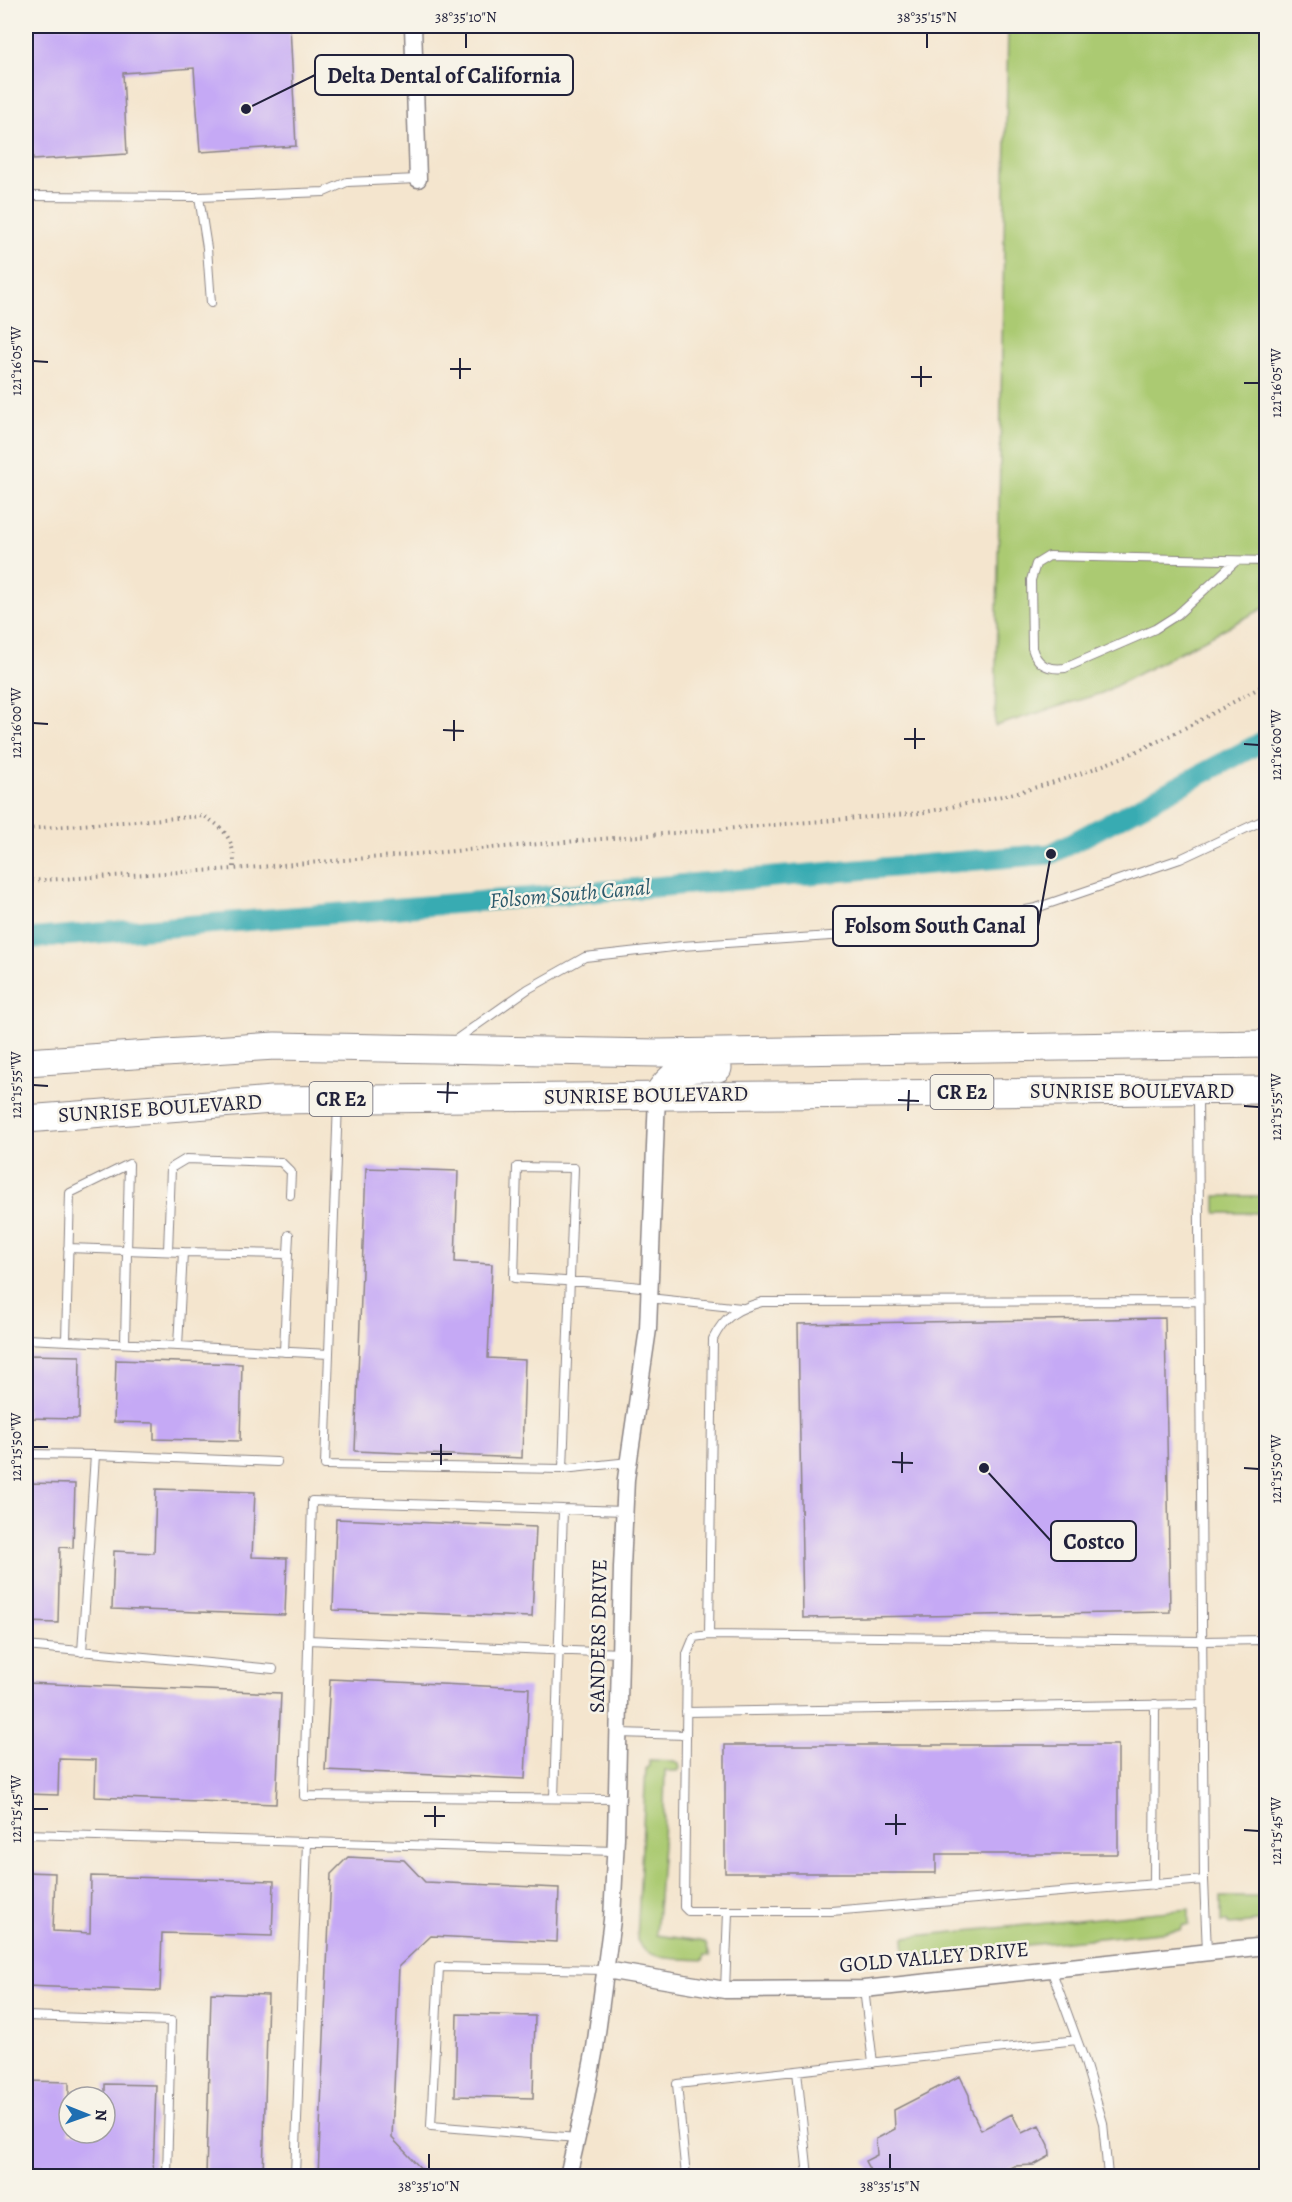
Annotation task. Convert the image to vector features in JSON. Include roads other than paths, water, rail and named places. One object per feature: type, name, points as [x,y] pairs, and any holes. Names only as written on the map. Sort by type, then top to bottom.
[{"type":"main road","name":"SUNRISE BOULEVARD","points":[[26,1062],[275,1046],[658,1053],[1266,1044]]},
{"type":"main road","points":[[657,1095],[672,1076],[685,1070],[728,1068],[770,1051]]},
{"type":"main road","name":"SUNRISE BOULEVARD","points":[[26,1119],[272,1100],[1266,1090]]},
{"type":"street","points":[[413,26],[418,179]]},
{"type":"street","name":"SANDERS DRIVE","points":[[568,2176],[595,2048],[612,1920],[616,1851],[625,1511],[629,1462],[648,1329],[657,1095]]},
{"type":"street","name":"GOLD VALLEY DRIVE","points":[[606,1970],[725,1990],[864,1989],[1266,1946]]},
{"type":"lane","points":[[26,196],[199,197],[324,192],[347,182],[418,179]]},
{"type":"lane","points":[[199,197],[207,248],[211,303]]},
{"type":"lane","points":[[1236,561],[1177,615],[1155,629],[1065,668],[1049,668],[1034,658],[1031,580],[1036,564],[1050,556],[1266,561]]},
{"type":"lane","points":[[445,1049],[528,989],[585,957],[682,946],[897,931],[950,925],[1036,908],[1180,859],[1266,819]]},
{"type":"lane","points":[[1198,1090],[1202,1704],[1207,1952]]},
{"type":"lane","points":[[338,1099],[326,1464],[563,1469],[629,1462]]},
{"type":"lane","points":[[168,1251],[171,1168],[186,1159],[281,1162],[291,1172],[290,1195]]},
{"type":"lane","points":[[66,1340],[70,1193],[129,1164],[125,1343]]},
{"type":"lane","points":[[563,1469],[571,1282],[574,1168],[517,1167],[514,1278],[571,1282],[742,1308]]},
{"type":"lane","points":[[284,1352],[289,1235]]},
{"type":"lane","points":[[68,1248],[288,1254]]},
{"type":"lane","points":[[178,1346],[183,1252]]},
{"type":"lane","points":[[709,1635],[713,1339],[720,1325],[742,1308],[762,1302],[1199,1301]]},
{"type":"lane","points":[[26,1338],[329,1354]]},
{"type":"lane","points":[[26,1454],[277,1462]]},
{"type":"lane","points":[[82,1652],[95,1455]]},
{"type":"lane","points":[[617,1799],[304,1796],[308,1640],[312,1501],[625,1511]]},
{"type":"lane","points":[[554,1798],[563,1509]]},
{"type":"lane","points":[[1204,1880],[831,1911],[693,1912],[684,1907],[687,1654],[694,1637],[709,1635],[1266,1640]]},
{"type":"lane","points":[[308,1640],[620,1653]]},
{"type":"lane","points":[[26,1646],[273,1669]]},
{"type":"lane","points":[[1154,1885],[1155,1704]]},
{"type":"lane","points":[[686,1712],[1202,1704]]},
{"type":"lane","points":[[619,1732],[686,1735]]},
{"type":"lane","points":[[26,1834],[616,1851]]},
{"type":"lane","points":[[295,2176],[307,1842]]},
{"type":"lane","points":[[725,1990],[728,1912]]},
{"type":"lane","points":[[577,2138],[431,2126],[439,1967],[606,1970]]},
{"type":"lane","points":[[1051,1968],[1104,2122],[1108,2176]]},
{"type":"lane","points":[[864,1989],[873,2063]]},
{"type":"lane","points":[[26,2016],[171,2021],[167,2176]]},
{"type":"lane","points":[[686,2176],[677,2084],[1077,2040]]},
{"type":"lane","points":[[797,2071],[808,2176]]},
{"type":"waterway","name":"Folsom South Canal","points":[[26,939],[1051,854],[1266,740]]},
{"type":"place","name":"Delta Dental of California","points":[[246,109]]},
{"type":"place","name":"Folsom South Canal","points":[[1051,854]]},
{"type":"place","name":"Costco","points":[[984,1468]]}]
